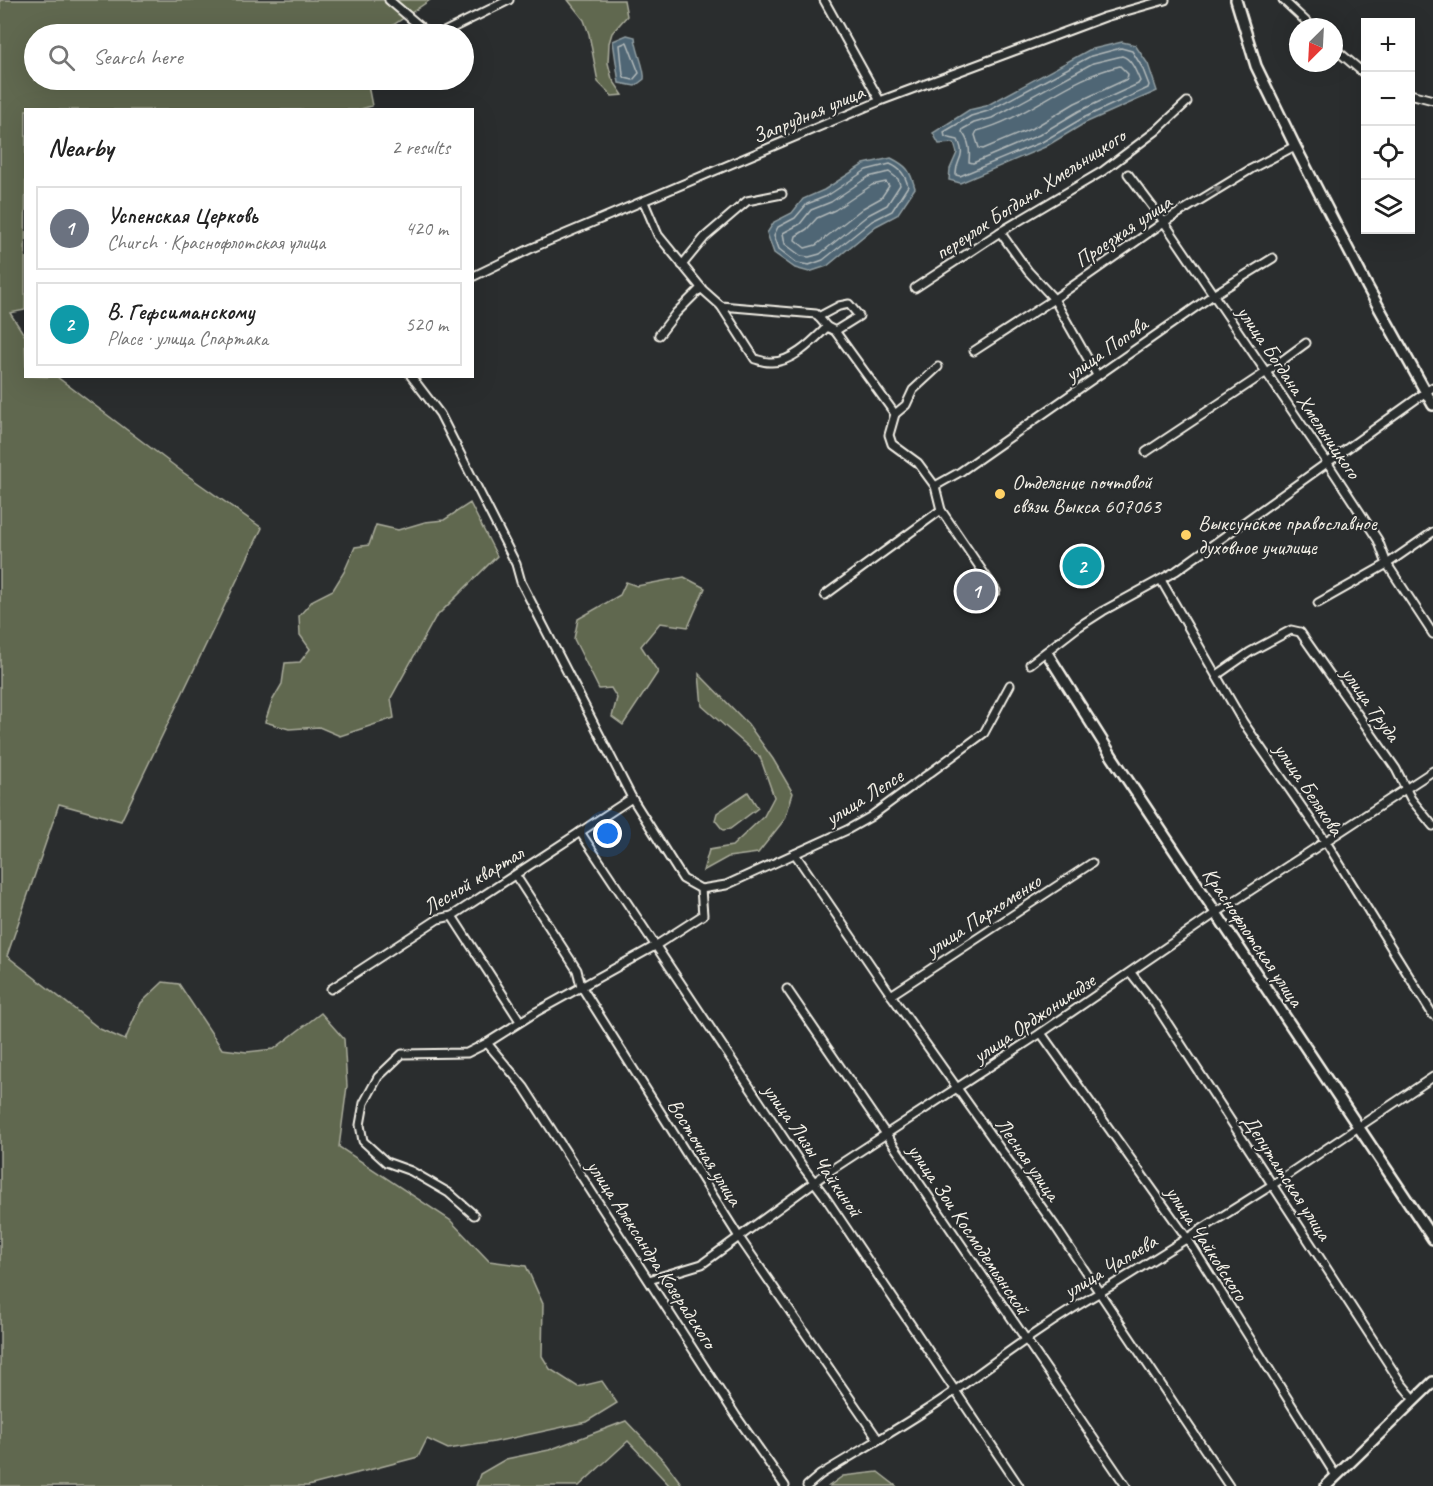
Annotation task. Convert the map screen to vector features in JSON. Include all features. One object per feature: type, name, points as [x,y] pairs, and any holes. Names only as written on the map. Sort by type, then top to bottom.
[{"type":"street","points":[[389,0],[417,24]]},
{"type":"street","points":[[460,24],[509,0]]},
{"type":"street","points":[[824,0],[880,101]]},
{"type":"street","name":"Запрудная улица","points":[[474,276],[532,248],[880,101],[1105,17],[1165,0]]},
{"type":"street","points":[[1236,0],[1256,66],[1367,286],[1429,389],[1433,405]]},
{"type":"street","points":[[1283,0],[1302,18]]},
{"type":"street","points":[[1343,56],[1362,72]]},
{"type":"street","points":[[1415,95],[1433,100]]},
{"type":"street","name":"переулок Богдана Хмельницкого","points":[[915,288],[1000,232],[1103,171],[1156,131],[1187,102]]},
{"type":"street","name":"Проезжая улица","points":[[974,351],[1054,299],[1164,222],[1251,169],[1295,146]]},
{"type":"street","name":"улица Богдана Хмельницкого","points":[[1128,174],[1164,222],[1327,462],[1378,540],[1387,564],[1433,634]]},
{"type":"street","points":[[682,265],[705,237],[747,201],[783,194]]},
{"type":"street","points":[[644,202],[658,235],[701,288],[721,306],[754,359],[771,363],[791,356],[827,327]]},
{"type":"street","points":[[1000,232],[1028,271],[1054,299],[1097,375]]},
{"type":"street","name":"улица Попова","points":[[935,486],[960,472],[1213,295],[1273,258]]},
{"type":"street","points":[[659,335],[676,312],[701,288]]},
{"type":"street","points":[[818,317],[839,306],[849,304],[859,316],[835,331]]},
{"type":"street","points":[[721,306],[816,315],[827,327],[835,331],[896,414]]},
{"type":"street","points":[[1146,452],[1265,373],[1305,343]]},
{"type":"street","points":[[938,367],[913,390],[906,405],[896,414],[890,435],[892,444],[918,463],[935,486],[941,510],[996,591]]},
{"type":"street","points":[[413,378],[440,414],[516,564],[521,582],[632,798],[683,879],[701,889],[703,915],[655,946],[581,986],[467,1053],[402,1054],[378,1077],[364,1103],[360,1125],[363,1141],[386,1162],[411,1171],[449,1193],[474,1215]]},
{"type":"street","points":[[1030,664],[1102,611],[1161,580],[1429,389]]},
{"type":"street","points":[[825,595],[941,510]]},
{"type":"street","points":[[1318,603],[1387,564],[1433,532]]},
{"type":"street","name":"улица Белякова","points":[[1161,580],[1243,722],[1326,842],[1433,1015]]},
{"type":"street","name":"улица Труда","points":[[1217,675],[1250,652],[1291,630],[1300,632],[1433,826]]},
{"type":"street","name":"Краснофлотская улица","points":[[1047,653],[1216,914],[1433,1239]]},
{"type":"street","name":"улица Лепсе","points":[[701,889],[726,885],[847,830],[870,817],[984,733],[1010,685]]},
{"type":"street","name":"улица Орджоникидзе","points":[[649,1280],[702,1264],[885,1134],[1041,1033],[1433,771]]},
{"type":"street","name":"Лесной квартал","points":[[331,989],[438,919],[452,916],[516,876],[632,798]]},
{"type":"street","name":"улица Лизы Чайкиной","points":[[580,832],[1019,1486]]},
{"type":"street","name":"Лесная улица","points":[[795,854],[891,995],[1036,1199],[1229,1486]]},
{"type":"street","name":"улица Пархоменко","points":[[891,995],[1092,863]]},
{"type":"street","name":"Восточная улица","points":[[516,876],[577,970],[581,986],[739,1237],[878,1439]]},
{"type":"street","points":[[452,916],[520,1021]]},
{"type":"street","name":"Депутатская улица","points":[[1131,973],[1153,1001],[1401,1383],[1415,1400]]},
{"type":"street","name":"улица Зои Космодемьянской","points":[[787,989],[1125,1486]]},
{"type":"street","name":"улица Чайковского","points":[[1041,1033],[1187,1238],[1336,1476]]},
{"type":"street","name":"улица Александра Козерадского","points":[[487,1043],[524,1087],[736,1416],[785,1486]]},
{"type":"street","name":"улица Чапаева","points":[[807,1486],[820,1475],[955,1390],[1089,1298],[1272,1185],[1433,1077]]},
{"type":"street","points":[[1326,1486],[1433,1382]]},
{"type":"green space","points":[[0,0],[430,0],[395,24],[24,24],[24,90],[369,90],[372,106],[364,108],[24,108],[24,310],[10,313],[24,334],[24,378],[58,378],[184,473],[262,528],[121,821],[59,804],[7,956],[100,1029],[125,1040],[141,1003],[163,982],[179,984],[222,1049],[247,1052],[274,1049],[321,1013],[344,1039],[347,1086],[339,1147],[450,1220],[489,1261],[526,1266],[543,1304],[542,1356],[550,1369],[578,1387],[602,1381],[617,1403],[586,1422],[494,1442],[448,1449],[427,1439],[418,1457],[308,1486],[0,1486]]},
{"type":"green space","points":[[568,0],[624,0],[627,16],[612,33],[608,63],[612,79],[623,95],[612,96],[598,82],[584,20]]},
{"type":"green space","points":[[470,503],[497,556],[435,618],[391,698],[394,718],[340,736],[319,727],[289,729],[265,722],[272,701],[282,684],[285,663],[300,662],[310,649],[300,635],[299,616],[313,600],[333,590],[355,547],[369,545],[376,525],[398,530],[425,522],[444,520]]},
{"type":"green space","points":[[684,577],[705,588],[688,627],[660,623],[641,646],[658,672],[623,725],[612,717],[617,698],[611,688],[599,689],[574,639],[578,619],[620,595],[626,582],[637,586]]},
{"type":"green space","points":[[699,674],[748,724],[773,759],[793,793],[785,819],[758,853],[728,857],[703,871],[709,850],[732,846],[764,816],[774,797],[760,757],[702,706]]},
{"type":"green space","points":[[748,792],[758,808],[730,829],[723,830],[715,820],[717,813]]},
{"type":"green space","points":[[626,1421],[665,1462],[683,1486],[670,1486],[628,1441],[579,1486],[476,1486],[480,1474],[506,1459],[549,1450]]},
{"type":"green space","points":[[878,1472],[896,1486],[829,1486],[843,1476]]},
{"type":"water","points":[[627,35],[635,37],[644,71],[644,79],[635,86],[619,83],[613,41]]},
{"type":"water","points":[[1122,42],[1135,45],[1148,64],[1157,91],[1085,123],[1045,147],[960,183],[949,180],[950,169],[957,153],[954,143],[939,144],[933,133],[969,110],[986,106],[1089,50]]},
{"type":"water","points":[[891,158],[907,169],[915,188],[897,215],[876,226],[827,266],[809,272],[795,268],[774,253],[767,233],[774,222],[792,213],[803,199],[824,190],[864,164]]},
{"type":"place","name":"Отделение почтовой связи Выкса 607063","points":[[1000,494]]},
{"type":"place","name":"Выксунское православное духовное училище","points":[[1186,535]]},
{"type":"place","name":"В. Гефсиманскому","points":[[1082,566]]},
{"type":"place","name":"Успенская Церковь","points":[[976,591]]}]
